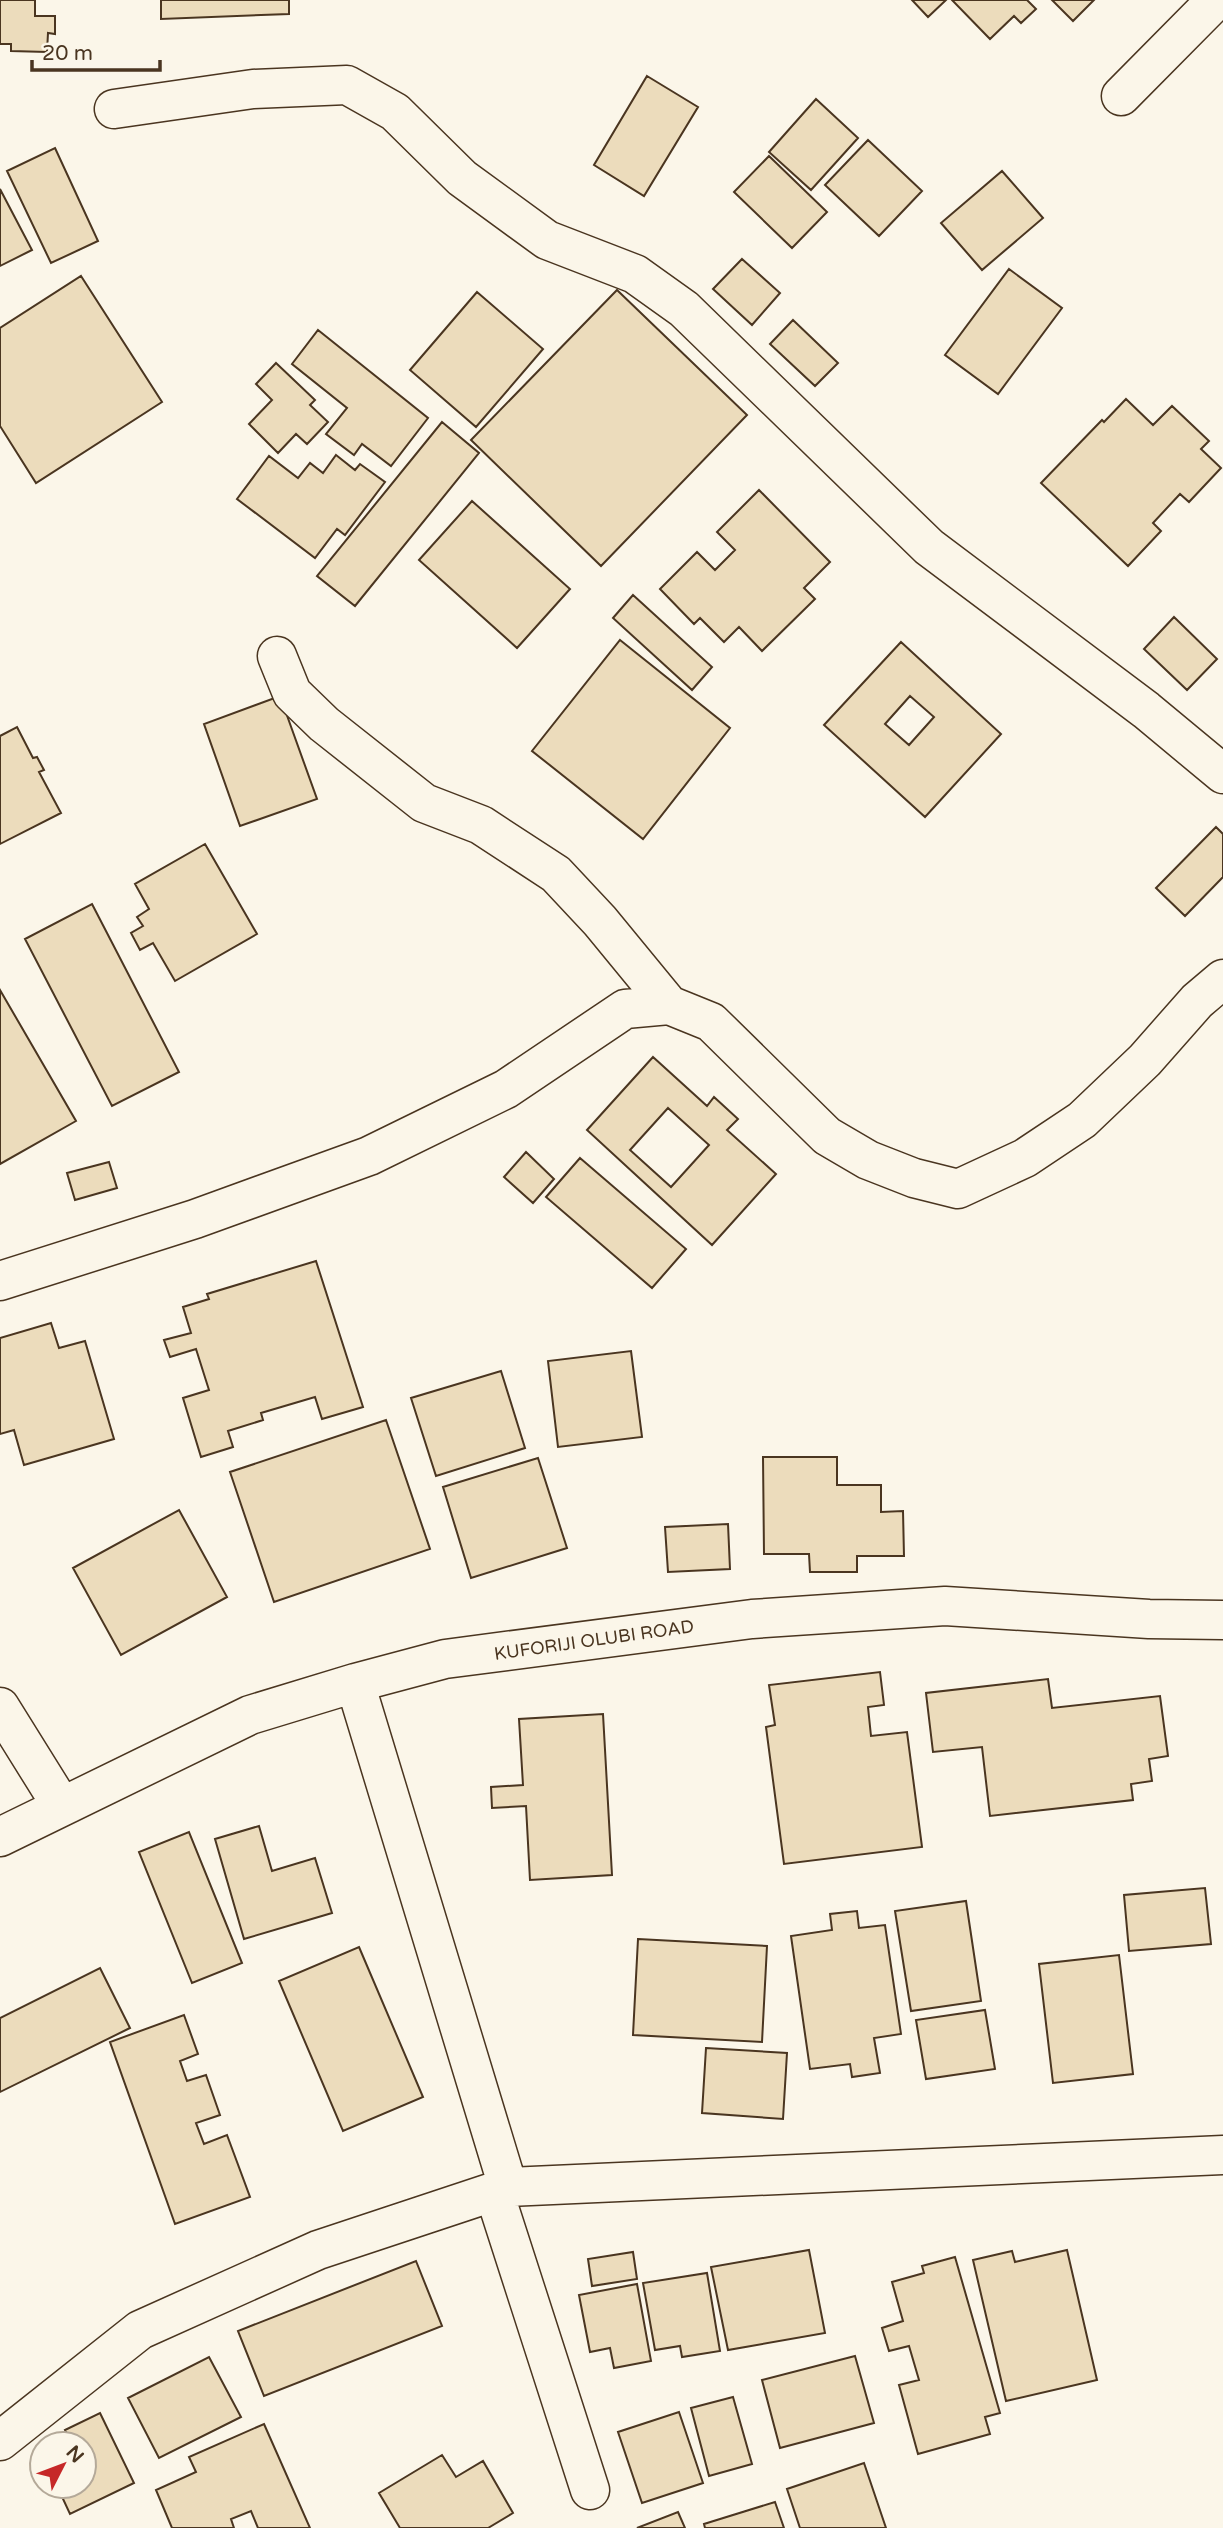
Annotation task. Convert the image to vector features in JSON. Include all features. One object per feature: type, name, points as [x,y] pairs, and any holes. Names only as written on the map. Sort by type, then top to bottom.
[{"type":"street","points":[[1121,96],[1214,16]]},
{"type":"street","points":[[114,109],[253,89],[348,85],[395,112],[462,178],[547,240],[635,274],[684,309],[929,548],[1146,709],[1223,774]]},
{"type":"street","points":[[276,656],[292,693],[324,724],[424,803],[481,825],[555,874],[600,921],[669,1004],[710,1022],[827,1136],[868,1160],[915,1178],[958,1189],[1025,1158],[1082,1120],[1145,1060],[1197,1001],[1223,978]]},
{"type":"street","points":[[0,1281],[195,1219],[369,1156],[506,1089],[625,1009],[669,1004]]},
{"type":"street","name":"KUFORIJI OLUBI ROAD","points":[[0,1837],[250,1715],[355,1683],[445,1660],[752,1619],[945,1606],[1149,1619],[1223,1620]]},
{"type":"street","points":[[355,1683],[590,2490]]},
{"type":"street","points":[[0,1707],[61,1805]]},
{"type":"street","points":[[0,2441],[140,2330],[318,2250],[501,2190],[1223,2155]]},
{"type":"building","points":[[0,0],[35,0],[35,16],[55,16],[55,34],[48,33],[47,52],[11,51],[11,44],[0,44]]},
{"type":"building","points":[[161,0],[289,0],[289,14],[161,19]]},
{"type":"building","points":[[912,0],[946,0],[928,17]]},
{"type":"building","points":[[952,0],[1027,0],[1036,9],[1021,23],[1014,16],[990,39]]},
{"type":"building","points":[[1052,0],[1094,0],[1073,21]]},
{"type":"building","points":[[647,76],[698,107],[644,196],[594,165]]},
{"type":"building","points":[[816,99],[858,138],[811,190],[769,152]]},
{"type":"building","points":[[868,140],[922,191],[879,236],[825,185]]},
{"type":"building","points":[[55,148],[98,241],[51,263],[7,171]]},
{"type":"building","points":[[769,156],[827,212],[792,248],[734,192]]},
{"type":"building","points":[[1002,171],[1043,218],[982,270],[941,223]]},
{"type":"building","points":[[0,189],[32,250],[0,266]]},
{"type":"building","points":[[742,259],[780,293],[752,325],[713,289]]},
{"type":"building","points":[[1009,269],[1062,308],[998,394],[945,355]]},
{"type":"building","points":[[81,276],[162,402],[36,483],[0,426],[0,328]]},
{"type":"building","points":[[617,290],[747,415],[601,566],[471,440]]},
{"type":"building","points":[[477,292],[543,349],[476,427],[410,370]]},
{"type":"building","points":[[793,320],[838,363],[815,386],[770,344]]},
{"type":"building","points":[[318,330],[428,418],[391,466],[362,444],[354,455],[326,434],[347,408],[292,364]]},
{"type":"building","points":[[276,363],[315,400],[310,405],[328,422],[307,444],[296,434],[278,453],[249,424],[272,400],[256,384]]},
{"type":"building","points":[[1126,399],[1153,425],[1172,406],[1209,441],[1201,449],[1221,468],[1189,502],[1180,494],[1153,523],[1161,531],[1128,566],[1041,483]]},
{"type":"building","points":[[442,422],[479,453],[355,606],[317,576]]},
{"type":"building","points":[[336,455],[355,470],[360,464],[385,482],[345,535],[337,529],[315,558],[237,499],[269,456],[298,478],[310,463],[323,473]]},
{"type":"building","points":[[759,490],[830,562],[804,588],[815,599],[762,651],[739,627],[724,642],[700,618],[694,624],[660,589],[697,552],[715,570],[735,550],[717,532]]},
{"type":"building","points":[[472,501],[570,589],[517,648],[419,560]]},
{"type":"building","points":[[633,595],[712,667],[692,690],[613,618]]},
{"type":"building","points":[[1174,617],[1217,659],[1187,690],[1144,649]]},
{"type":"building","points":[[620,640],[730,728],[643,839],[532,751]]},
{"type":"building","points":[[901,642],[1001,734],[925,817],[824,725]],"holes":[[[910,696],[934,717],[909,745],[885,724]]]},
{"type":"building","points":[[280,696],[317,799],[240,826],[204,724]]},
{"type":"building","points":[[17,727],[33,758],[37,757],[44,770],[39,772],[61,813],[0,844],[0,736]]},
{"type":"building","points":[[1216,827],[1223,834],[1223,877],[1185,916],[1156,888]]},
{"type":"building","points":[[205,844],[257,934],[175,981],[153,943],[140,950],[131,933],[143,926],[137,917],[149,909],[135,884]]},
{"type":"building","points":[[92,904],[179,1072],[112,1106],[25,939]]},
{"type":"building","points":[[0,990],[76,1121],[0,1164]]},
{"type":"building","points":[[653,1057],[707,1106],[714,1097],[738,1119],[727,1130],[776,1174],[712,1245],[587,1130]],"holes":[[[668,1108],[709,1145],[671,1187],[630,1150]]]},
{"type":"building","points":[[526,1152],[554,1179],[533,1203],[504,1177]]},
{"type":"building","points":[[580,1158],[686,1249],[652,1288],[546,1197]]},
{"type":"building","points":[[109,1162],[117,1188],[75,1200],[67,1173]]},
{"type":"building","points":[[316,1261],[363,1407],[322,1419],[315,1397],[261,1413],[263,1420],[228,1431],[233,1447],[201,1457],[183,1398],[209,1390],[196,1349],[170,1357],[164,1340],[191,1333],[183,1307],[209,1299],[207,1294]]},
{"type":"building","points":[[51,1323],[59,1348],[85,1341],[114,1439],[24,1465],[14,1430],[0,1434],[0,1338]]},
{"type":"building","points":[[631,1351],[642,1437],[558,1447],[548,1361]]},
{"type":"building","points":[[501,1371],[525,1448],[436,1476],[411,1398]]},
{"type":"building","points":[[386,1420],[430,1549],[274,1602],[230,1472]]},
{"type":"building","points":[[763,1457],[837,1457],[837,1485],[881,1485],[881,1512],[903,1511],[904,1556],[857,1556],[857,1572],[810,1572],[809,1554],[764,1554]]},
{"type":"building","points":[[538,1458],[567,1548],[471,1578],[443,1487]]},
{"type":"building","points":[[179,1510],[227,1597],[121,1655],[73,1568]]},
{"type":"building","points":[[728,1524],[730,1569],[668,1572],[665,1527]]},
{"type":"building","points":[[880,1672],[884,1705],[868,1707],[871,1736],[907,1732],[922,1847],[784,1864],[766,1727],[775,1725],[769,1685]]},
{"type":"building","points":[[1048,1679],[1052,1708],[1160,1696],[1168,1756],[1149,1759],[1152,1781],[1131,1784],[1133,1800],[990,1816],[982,1747],[933,1752],[926,1693]]},
{"type":"building","points":[[603,1714],[612,1875],[530,1880],[526,1806],[492,1808],[491,1787],[523,1785],[519,1719]]},
{"type":"building","points":[[259,1826],[272,1871],[315,1858],[332,1913],[244,1939],[215,1839]]},
{"type":"building","points":[[189,1832],[242,1963],[192,1983],[139,1852]]},
{"type":"building","points":[[1205,1888],[1211,1944],[1129,1951],[1124,1895]]},
{"type":"building","points":[[966,1901],[981,2001],[911,2011],[895,1911]]},
{"type":"building","points":[[857,1911],[859,1928],[885,1925],[901,2034],[874,2038],[880,2073],[852,2077],[850,2064],[810,2069],[791,1936],[832,1930],[830,1914]]},
{"type":"building","points":[[638,1939],[767,1946],[762,2042],[633,2035]]},
{"type":"building","points":[[359,1947],[423,2097],[343,2131],[279,1981]]},
{"type":"building","points":[[1119,1955],[1133,2074],[1053,2083],[1039,1964]]},
{"type":"building","points":[[100,1968],[130,2028],[0,2092],[0,2018]]},
{"type":"building","points":[[985,2010],[995,2069],[926,2079],[916,2020]]},
{"type":"building","points":[[184,2015],[198,2054],[180,2061],[187,2081],[206,2075],[220,2115],[196,2123],[204,2144],[227,2135],[250,2197],[175,2224],[110,2042]]},
{"type":"building","points":[[706,2048],[787,2053],[783,2119],[702,2113]]},
{"type":"building","points":[[809,2250],[825,2333],[728,2350],[711,2267]]},
{"type":"building","points":[[1067,2250],[1097,2380],[1006,2401],[973,2260],[1012,2251],[1015,2262]]},
{"type":"building","points":[[633,2252],[637,2279],[592,2286],[588,2259]]},
{"type":"building","points":[[955,2257],[1000,2413],[985,2417],[990,2434],[918,2454],[899,2385],[919,2380],[909,2346],[889,2351],[882,2328],[903,2321],[892,2282],[924,2273],[922,2266]]},
{"type":"building","points":[[416,2261],[442,2326],[264,2396],[238,2331]]},
{"type":"building","points":[[707,2273],[720,2351],[682,2357],[680,2346],[655,2350],[643,2283]]},
{"type":"building","points":[[637,2284],[651,2361],[614,2368],[610,2348],[590,2352],[579,2295]]},
{"type":"building","points":[[855,2356],[874,2423],[780,2448],[762,2380]]},
{"type":"building","points":[[209,2357],[241,2417],[159,2458],[128,2398]]},
{"type":"building","points":[[733,2397],[752,2464],[709,2476],[691,2408]]},
{"type":"building","points":[[679,2412],[703,2483],[642,2503],[618,2432]]},
{"type":"building","points":[[100,2413],[134,2483],[70,2514],[64,2500],[98,2500],[98,2430],[65,2430]]},
{"type":"building","points":[[264,2424],[310,2528],[258,2528],[251,2511],[231,2519],[234,2528],[172,2528],[156,2490],[196,2472],[189,2457]]},
{"type":"building","points":[[442,2455],[456,2477],[483,2461],[513,2513],[488,2528],[400,2528],[379,2493]]},
{"type":"building","points":[[864,2463],[886,2528],[800,2528],[787,2489]]},
{"type":"building","points":[[775,2502],[784,2528],[705,2528],[704,2524]]},
{"type":"building","points":[[678,2512],[685,2528],[637,2528]]}]
